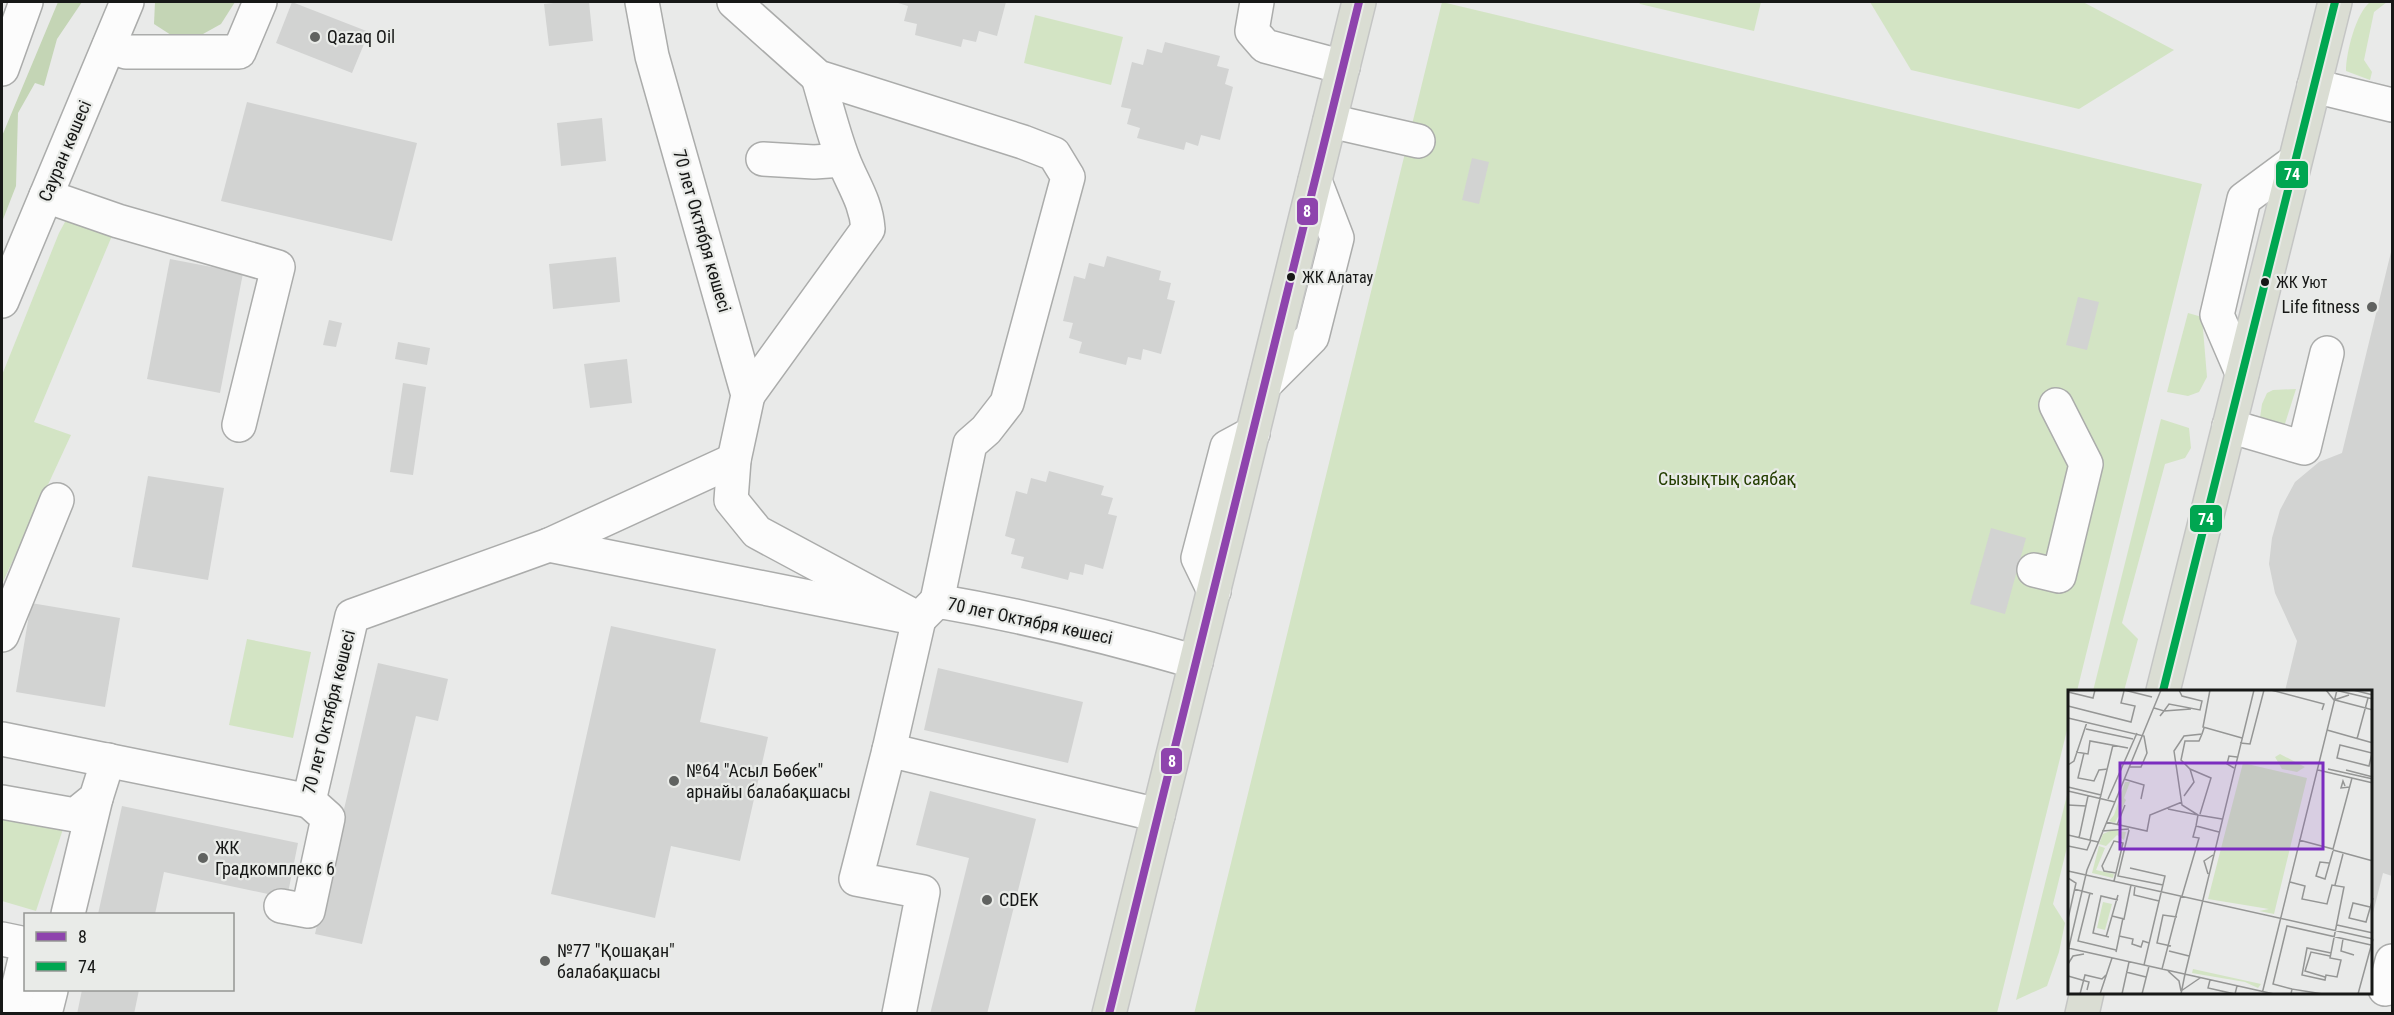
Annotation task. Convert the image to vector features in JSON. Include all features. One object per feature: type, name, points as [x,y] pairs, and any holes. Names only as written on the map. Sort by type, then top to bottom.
[{"type":"main road","points":[[1109,1014],[1359,2]]},
{"type":"main road","points":[[2163,690],[2294,162],[2338,7]]},
{"type":"main road","points":[[2082,1014],[2087,994]]},
{"type":"street","points":[[2,69],[26,2]]},
{"type":"street","name":"Сауран көшесі","points":[[2,301],[127,2]]},
{"type":"street","points":[[109,46],[126,52],[238,52],[260,2]]},
{"type":"street","name":"70 лет Октября көшесі","points":[[642,2],[652,56],[748,394],[734,460],[731,500],[757,532],[928,610],[1009,614],[1127,642],[1196,662]]},
{"type":"street","points":[[735,2],[818,77],[1054,154],[1068,177],[1007,403],[986,430],[970,444],[856,879],[923,892],[899,1014]]},
{"type":"street","points":[[1257,2],[1252,30],[1265,46],[1343,67]]},
{"type":"street","points":[[748,394],[868,229],[867,212],[859,190],[843,160],[818,77]]},
{"type":"street","points":[[2314,86],[2392,105]]},
{"type":"street","points":[[1330,121],[1418,141]]},
{"type":"street","points":[[763,159],[814,162],[843,160]]},
{"type":"street","points":[[46,196],[118,221],[278,267],[238,425]]},
{"type":"street","points":[[2229,426],[2304,448],[2327,353]]},
{"type":"street","points":[[2034,570],[2059,576],[2086,464],[2056,405]]},
{"type":"street","name":"70 лет Октября көшесі","points":[[2,739],[309,801],[352,616],[549,545],[734,460]]},
{"type":"street","points":[[2,635],[57,500]]},
{"type":"street","points":[[549,545],[928,610]]},
{"type":"street","points":[[889,750],[1158,815]]},
{"type":"street","points":[[68,913],[96,798],[108,760]]},
{"type":"street","points":[[2,802],[75,814],[96,798]]},
{"type":"street","points":[[281,906],[308,911],[328,818],[309,801]]},
{"type":"street","points":[[2,939],[24,944]]},
{"type":"street","points":[[12,1014],[24,963]]},
{"type":"street","points":[[45,1014],[51,991]]},
{"type":"green space","points":[[58,2],[82,2],[57,39],[44,86],[35,83],[18,113],[16,186],[2,222],[2,136]]},
{"type":"green space","points":[[155,2],[235,2],[221,24],[194,39],[171,35],[154,24]]},
{"type":"green space","name":"Сызықтық саябақ","points":[[1442,2],[2202,184],[2077,690],[2068,690],[2068,726],[1997,1013],[1194,1014]]},
{"type":"green space","points":[[1639,2],[1761,2],[1754,31]]},
{"type":"green space","points":[[1870,2],[2083,2],[2174,50],[2079,109],[1911,70]]},
{"type":"green space","points":[[2370,2],[2387,2],[2374,12],[2364,60],[2372,72],[2370,80],[2346,71],[2353,34],[2360,15]]},
{"type":"green space","points":[[1035,15],[1123,37],[1111,85],[1024,63]]},
{"type":"green space","points":[[82,219],[114,231],[34,422],[71,435],[2,584],[2,375],[59,233],[65,222]]},
{"type":"green space","points":[[2188,313],[2202,317],[2207,377],[2199,392],[2188,396],[2167,392]]},
{"type":"green space","points":[[2296,389],[2282,433],[2260,418],[2262,404],[2267,393],[2273,390]]},
{"type":"green space","points":[[2161,419],[2189,428],[2191,448],[2185,458],[2165,464],[2122,623],[2138,639],[2124,690],[2093,690]]},
{"type":"green space","points":[[247,639],[311,652],[293,738],[229,725]]},
{"type":"green space","points":[[2068,791],[2068,843],[2053,904],[2065,923],[2059,952],[2047,986],[2016,1000]]},
{"type":"green space","points":[[2,813],[65,823],[36,911],[2,901]]},
{"type":"building","points":[[292,2],[369,32],[352,73],[276,43]]},
{"type":"building","points":[[589,2],[593,41],[549,46],[544,4]]},
{"type":"building","points":[[898,2],[1006,2],[997,36],[979,31],[976,42],[963,39],[961,47],[915,35],[917,24],[904,21],[908,6]]},
{"type":"building","points":[[1165,42],[1220,56],[1217,66],[1229,69],[1225,84],[1233,87],[1220,140],[1201,135],[1198,146],[1186,142],[1184,150],[1137,138],[1140,128],[1127,124],[1131,109],[1121,107],[1132,62],[1143,65],[1147,49],[1162,53]]},
{"type":"building","points":[[247,102],[417,143],[392,241],[221,201]]},
{"type":"building","points":[[602,118],[606,161],[561,166],[557,123]]},
{"type":"building","points":[[1472,158],[1489,162],[1479,204],[1462,200]]},
{"type":"building","points":[[2392,248],[2392,876],[2383,873],[2373,913],[2373,690],[2285,690],[2297,641],[2275,593],[2269,564],[2272,538],[2280,510],[2295,482],[2319,462],[2342,453]]},
{"type":"building","points":[[1107,256],[1161,271],[1159,280],[1171,283],[1167,299],[1175,301],[1161,354],[1143,349],[1141,360],[1128,357],[1126,365],[1079,353],[1082,342],[1069,338],[1073,323],[1063,321],[1074,276],[1085,279],[1089,263],[1104,267]]},
{"type":"building","points":[[616,257],[620,302],[553,309],[549,264]]},
{"type":"building","points":[[170,259],[243,273],[220,393],[147,379]]},
{"type":"building","points":[[2078,297],[2099,302],[2087,350],[2066,345]]},
{"type":"building","points":[[329,320],[342,323],[336,347],[323,345]]},
{"type":"building","points":[[398,342],[430,348],[427,365],[395,359]]},
{"type":"building","points":[[627,359],[632,403],[590,408],[584,364]]},
{"type":"building","points":[[403,383],[426,387],[413,475],[390,472]]},
{"type":"building","points":[[1049,471],[1104,486],[1101,495],[1113,498],[1108,514],[1117,516],[1103,569],[1085,564],[1083,575],[1070,572],[1068,580],[1021,568],[1024,557],[1011,554],[1015,539],[1005,536],[1016,491],[1027,494],[1031,478],[1046,482]]},
{"type":"building","points":[[148,476],[224,488],[208,580],[132,567]]},
{"type":"building","points":[[1991,528],[2026,538],[2005,614],[1970,604]]},
{"type":"building","points":[[31,603],[120,618],[105,707],[16,692]]},
{"type":"building","points":[[611,626],[716,649],[700,722],[768,737],[740,861],[671,846],[655,918],[551,894]]},
{"type":"building","points":[[378,663],[448,679],[438,721],[416,716],[362,944],[315,934]]},
{"type":"building","points":[[938,668],[1083,702],[1068,763],[924,730]]},
{"type":"building","points":[[930,791],[1036,819],[987,1014],[930,1014],[969,858],[916,845]]},
{"type":"building","name":"ЖК Градкомплекс 6","points":[[122,806],[298,843],[287,898],[164,872],[155,913],[98,913]]},
{"type":"building","points":[[82,991],[139,991],[134,1014],[77,1014]]},
{"type":"transit line","name":"8","points":[[1109,1014],[1359,2]]},
{"type":"transit line","name":"74","points":[[2163,690],[2335,2]]},
{"type":"place","name":"Qazaq Oil","points":[[315,37]]},
{"type":"place","name":"ЖК Алатау","points":[[1291,277]]},
{"type":"place","name":"ЖК Уют","points":[[2265,282]]},
{"type":"place","name":"Life fitness","points":[[2372,307]]},
{"type":"place","name":"№64 \"Асыл Бөбек\" арнайы балабақшасы","points":[[674,781]]},
{"type":"place","name":"ЖК Градкомплекс 6","points":[[203,858]]},
{"type":"place","name":"CDEK","points":[[987,900]]},
{"type":"place","name":"№77 \"Қошақан\" балабақшасы","points":[[545,961]]}]
